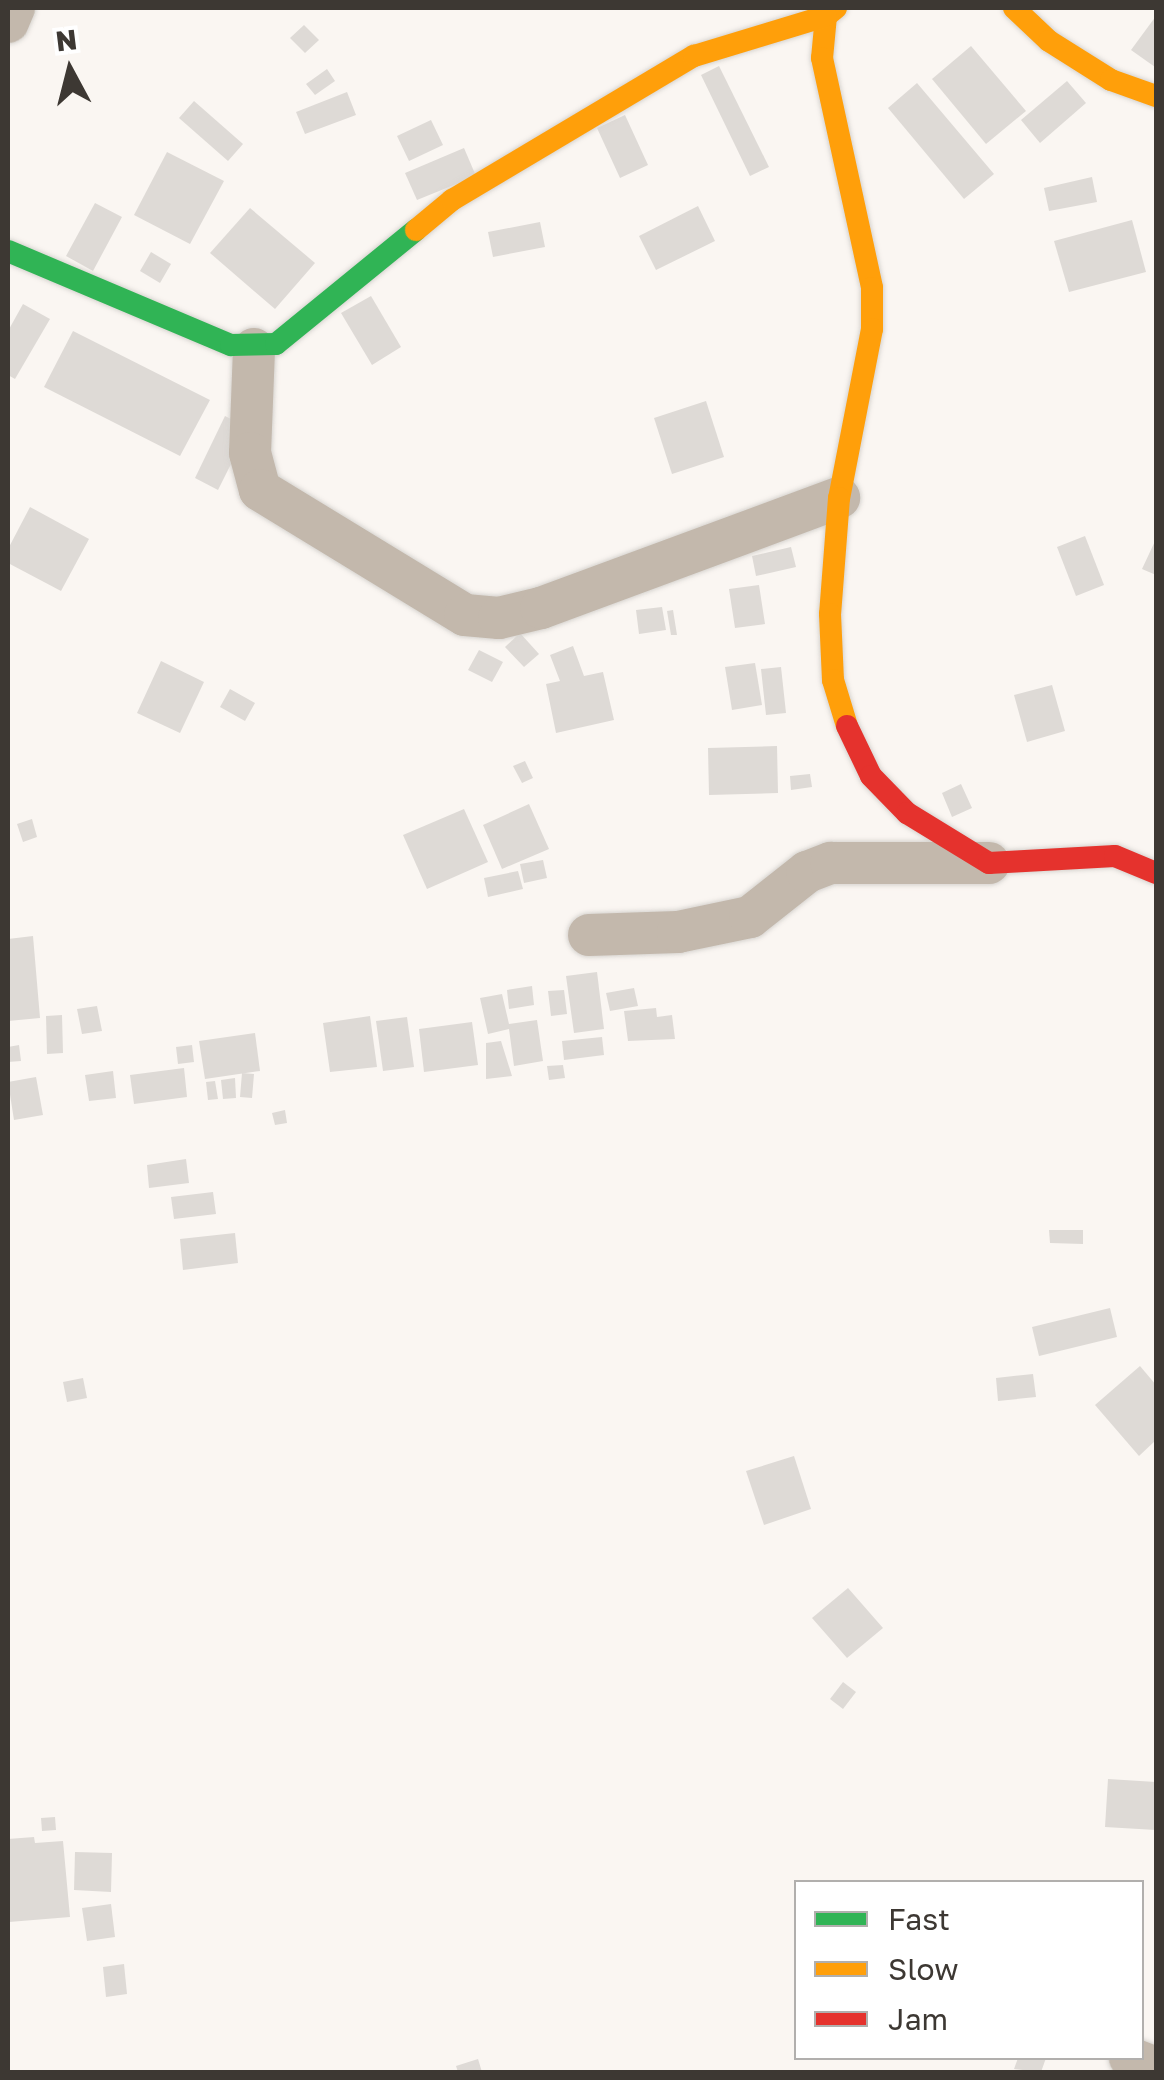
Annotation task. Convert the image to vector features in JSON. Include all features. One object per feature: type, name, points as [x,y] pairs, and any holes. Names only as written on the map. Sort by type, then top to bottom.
[{"type":"street","points":[[8,22],[14,8]]},
{"type":"street","points":[[1014,8],[1049,40],[1111,80],[1156,96]]},
{"type":"street","points":[[8,252],[230,346],[254,349],[293,335],[452,200],[603,106],[694,56],[831,12],[822,58],[872,288],[872,329],[839,498],[830,614],[833,680],[846,725],[871,776],[907,813],[989,863]]},
{"type":"street","points":[[254,349],[250,453],[260,490],[465,614],[500,618],[541,608],[839,498]]},
{"type":"street","points":[[589,935],[678,932],[750,918],[807,872],[830,863],[989,863],[1115,856],[1156,874]]},
{"type":"building","points":[[1156,16],[1156,65],[1155,67],[1131,50]]},
{"type":"building","points":[[304,25],[319,40],[305,53],[290,38]]},
{"type":"building","points":[[971,46],[1026,111],[986,144],[932,79]]},
{"type":"building","points":[[719,66],[769,167],[750,176],[701,75]]},
{"type":"building","points":[[327,69],[335,81],[315,95],[306,84]]},
{"type":"building","points":[[1067,81],[1086,103],[1040,143],[1021,120]]},
{"type":"building","points":[[917,83],[994,174],[964,199],[888,108]]},
{"type":"building","points":[[347,92],[356,115],[305,134],[296,112]]},
{"type":"building","points":[[194,101],[243,144],[228,161],[179,118]]},
{"type":"building","points":[[625,115],[648,165],[620,178],[597,128]]},
{"type":"building","points":[[431,120],[443,145],[409,161],[397,136]]},
{"type":"building","points":[[464,148],[476,176],[417,200],[405,173]]},
{"type":"building","points":[[167,152],[224,181],[190,244],[134,215]]},
{"type":"building","points":[[1092,177],[1097,202],[1049,211],[1044,188]]},
{"type":"building","points":[[95,203],[122,217],[93,271],[66,256]]},
{"type":"building","points":[[698,206],[715,241],[656,270],[639,236]]},
{"type":"building","points":[[250,208],[315,263],[275,309],[210,253]]},
{"type":"building","points":[[1132,220],[1146,272],[1069,292],[1054,241]]},
{"type":"building","points":[[540,222],[545,247],[493,257],[488,232]]},
{"type":"building","points":[[151,252],[171,264],[160,283],[140,271]]},
{"type":"building","points":[[371,296],[401,347],[372,365],[341,313]]},
{"type":"building","points":[[23,304],[50,319],[15,379],[8,375],[8,331]]},
{"type":"building","points":[[73,331],[210,400],[180,456],[44,387]]},
{"type":"building","points":[[706,401],[724,457],[672,474],[654,418]]},
{"type":"building","points":[[225,416],[249,428],[218,490],[195,478]]},
{"type":"building","points":[[30,507],[89,539],[61,591],[8,563],[8,549]]},
{"type":"building","points":[[1085,536],[1104,585],[1076,596],[1057,547]]},
{"type":"building","points":[[1156,539],[1156,575],[1142,569]]},
{"type":"building","points":[[791,547],[796,567],[756,576],[752,556]]},
{"type":"building","points":[[759,585],[765,624],[735,628],[729,589]]},
{"type":"building","points":[[662,607],[666,630],[639,634],[636,610]]},
{"type":"building","points":[[673,610],[677,635],[671,635],[667,611]]},
{"type":"building","points":[[520,633],[539,654],[524,667],[505,647]]},
{"type":"building","points":[[573,646],[584,676],[603,672],[614,720],[556,733],[546,684],[560,681],[550,655]]},
{"type":"building","points":[[479,650],[503,662],[492,682],[468,670]]},
{"type":"building","points":[[161,661],[204,682],[180,733],[137,713]]},
{"type":"building","points":[[755,663],[762,705],[732,710],[725,667]]},
{"type":"building","points":[[781,667],[786,713],[766,715],[761,669]]},
{"type":"building","points":[[1052,685],[1065,731],[1027,742],[1014,695]]},
{"type":"building","points":[[230,689],[255,703],[245,721],[220,707]]},
{"type":"building","points":[[777,746],[778,793],[709,795],[708,748]]},
{"type":"building","points":[[525,761],[533,778],[522,783],[513,766]]},
{"type":"building","points":[[810,774],[812,787],[791,790],[790,776]]},
{"type":"building","points":[[961,784],[972,808],[952,817],[942,793]]},
{"type":"building","points":[[529,804],[549,849],[502,869],[483,825]]},
{"type":"building","points":[[464,809],[488,862],[427,889],[403,835]]},
{"type":"building","points":[[32,819],[37,837],[23,842],[17,824]]},
{"type":"building","points":[[543,860],[547,878],[524,883],[520,864]]},
{"type":"building","points":[[518,871],[523,889],[488,897],[484,878]]},
{"type":"building","points":[[33,936],[40,1018],[8,1021],[8,939]]},
{"type":"building","points":[[597,972],[604,1029],[574,1033],[566,976]]},
{"type":"building","points":[[532,986],[534,1005],[509,1009],[507,990]]},
{"type":"building","points":[[634,988],[638,1006],[610,1011],[606,993]]},
{"type":"building","points":[[564,990],[567,1014],[551,1016],[548,991]]},
{"type":"building","points":[[502,994],[509,1024],[537,1020],[543,1061],[514,1066],[509,1029],[488,1034],[480,998]]},
{"type":"building","points":[[97,1006],[102,1031],[82,1034],[77,1009]]},
{"type":"building","points":[[656,1008],[657,1017],[672,1015],[675,1039],[628,1041],[624,1011]]},
{"type":"building","points":[[62,1015],[63,1053],[47,1054],[46,1016]]},
{"type":"building","points":[[370,1016],[377,1067],[330,1072],[323,1023]]},
{"type":"building","points":[[407,1017],[414,1067],[383,1071],[376,1021]]},
{"type":"building","points":[[472,1022],[478,1065],[424,1072],[419,1029]]},
{"type":"building","points":[[255,1033],[260,1071],[205,1079],[199,1041]]},
{"type":"building","points":[[602,1037],[604,1055],[564,1060],[562,1041]]},
{"type":"building","points":[[501,1041],[512,1076],[486,1079],[486,1043]]},
{"type":"building","points":[[19,1045],[21,1061],[8,1062],[8,1047]]},
{"type":"building","points":[[192,1045],[194,1062],[178,1064],[176,1047]]},
{"type":"building","points":[[563,1065],[565,1078],[549,1080],[547,1066]]},
{"type":"building","points":[[184,1068],[187,1097],[134,1104],[130,1075]]},
{"type":"building","points":[[113,1071],[116,1098],[89,1101],[85,1075]]},
{"type":"building","points":[[242,1073],[254,1074],[252,1098],[240,1097]]},
{"type":"building","points":[[36,1077],[43,1115],[14,1120],[8,1082]]},
{"type":"building","points":[[235,1078],[236,1098],[223,1099],[221,1080]]},
{"type":"building","points":[[215,1081],[218,1099],[208,1100],[206,1082]]},
{"type":"building","points":[[285,1110],[287,1123],[275,1125],[272,1113]]},
{"type":"building","points":[[186,1159],[189,1183],[149,1188],[147,1165]]},
{"type":"building","points":[[213,1192],[216,1214],[174,1219],[171,1197]]},
{"type":"building","points":[[1049,1230],[1083,1230],[1083,1244],[1050,1243]]},
{"type":"building","points":[[235,1233],[238,1263],[183,1270],[180,1239]]},
{"type":"building","points":[[1110,1308],[1117,1337],[1039,1356],[1032,1327]]},
{"type":"building","points":[[1140,1366],[1156,1385],[1156,1440],[1139,1456],[1095,1405]]},
{"type":"building","points":[[1033,1374],[1036,1397],[998,1401],[996,1378]]},
{"type":"building","points":[[83,1378],[87,1398],[67,1402],[63,1382]]},
{"type":"building","points":[[794,1456],[811,1509],[764,1525],[746,1471]]},
{"type":"building","points":[[848,1588],[883,1628],[847,1658],[812,1618]]},
{"type":"building","points":[[843,1682],[856,1692],[843,1709],[830,1699]]},
{"type":"building","points":[[1108,1779],[1156,1782],[1156,1830],[1105,1827]]},
{"type":"building","points":[[55,1817],[56,1830],[42,1831],[41,1818]]},
{"type":"building","points":[[34,1837],[35,1843],[63,1841],[70,1917],[9,1922],[8,1839]]},
{"type":"building","points":[[75,1852],[112,1853],[111,1892],[74,1890]]},
{"type":"building","points":[[111,1904],[115,1937],[87,1941],[82,1908]]},
{"type":"building","points":[[124,1964],[127,1994],[106,1997],[103,1967]]},
{"type":"building","points":[[478,2059],[482,2072],[458,2072],[456,2066]]},
{"type":"building","points":[[1017,2060],[1045,2060],[1041,2072],[1014,2069]]},
{"type":"traffic: fast","points":[[8,251],[231,345],[276,344],[416,230]]},
{"type":"traffic: slow","points":[[836,8],[826,16],[822,58],[872,288],[872,329],[839,498],[830,614],[833,680],[847,726]]},
{"type":"traffic: slow","points":[[1014,8],[1049,41],[1111,80],[1156,96]]},
{"type":"traffic: slow","points":[[416,230],[452,200],[694,56],[826,16]]},
{"type":"traffic: jam","points":[[847,726],[871,776],[907,813],[989,863],[1115,856],[1156,873]]}]
